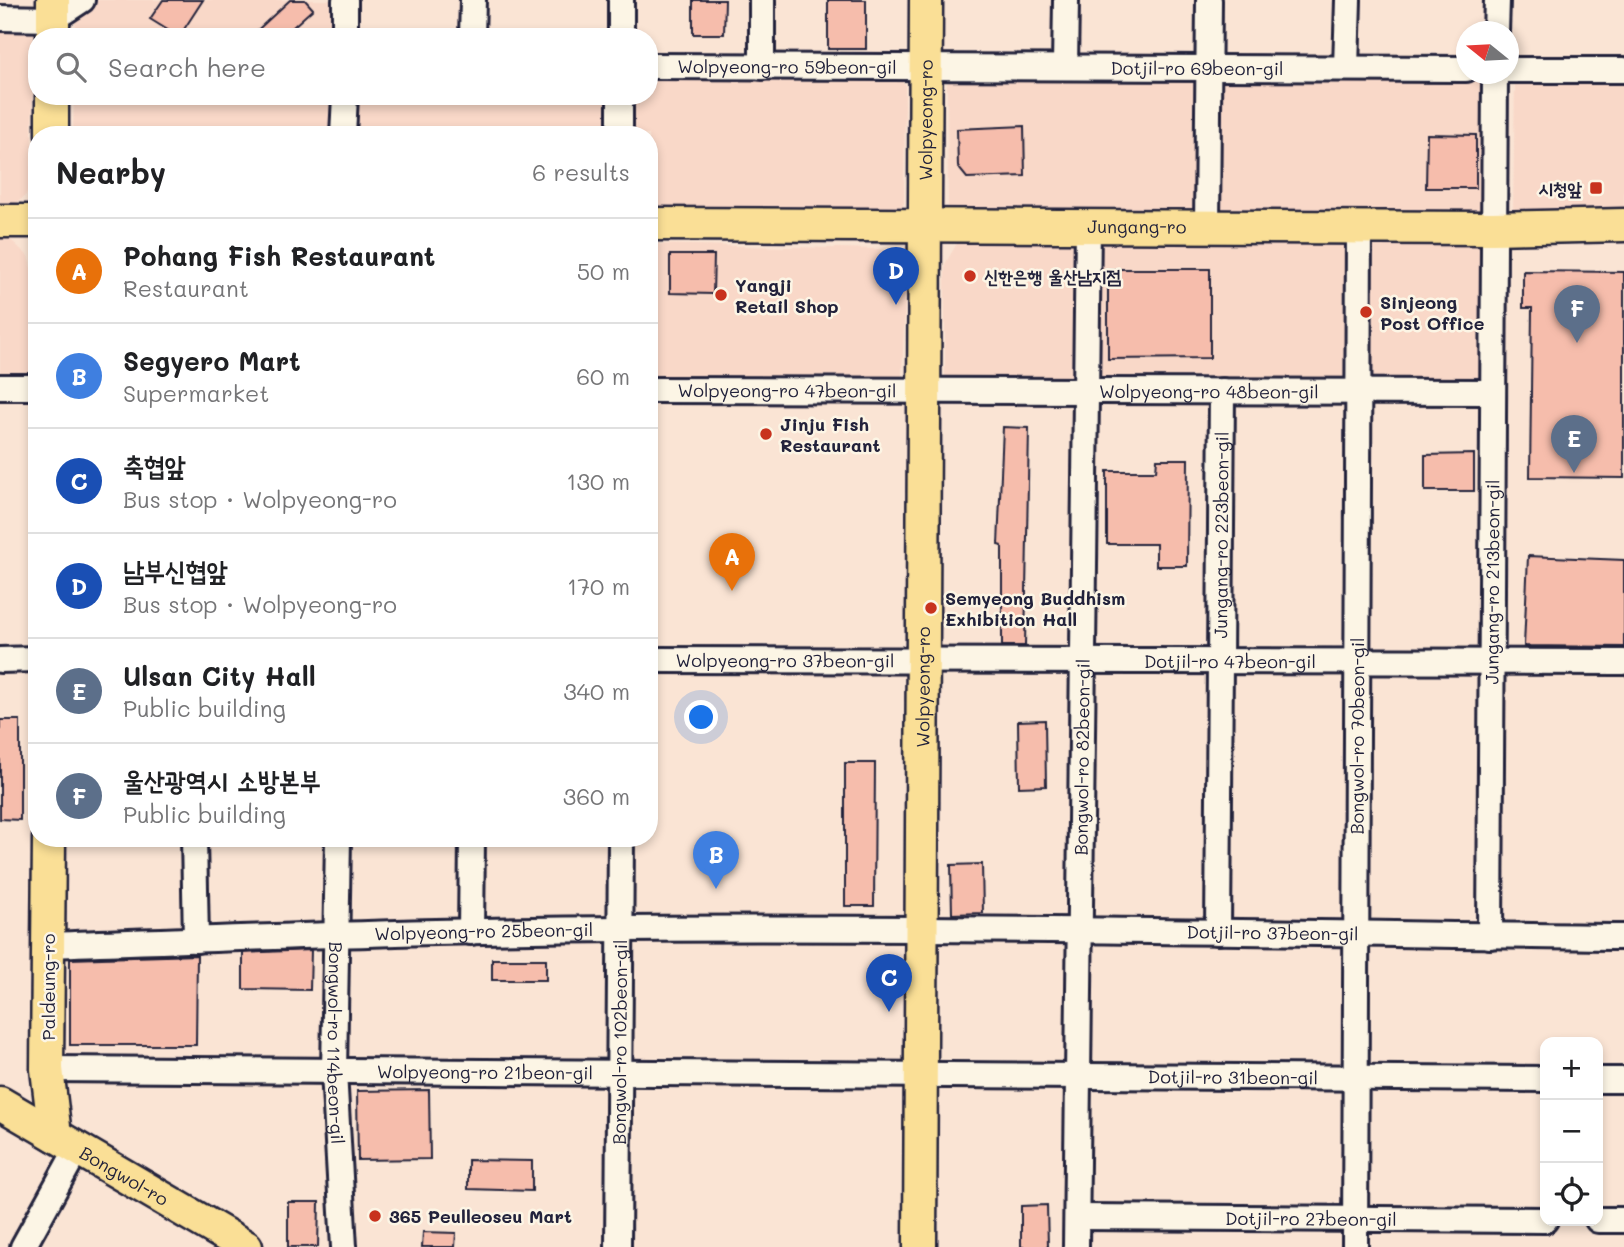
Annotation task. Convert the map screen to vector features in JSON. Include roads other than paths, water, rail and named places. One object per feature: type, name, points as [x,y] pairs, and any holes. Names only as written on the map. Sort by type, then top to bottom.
[{"type":"main road","name":"Wolpyeong-ro","points":[[920,1247],[926,0]]},
{"type":"main road","points":[[52,105],[52,126]]},
{"type":"main road","points":[[0,221],[28,222]]},
{"type":"main road","name":"Jungang-ro","points":[[658,224],[1359,226],[1493,229],[1624,225]]},
{"type":"main road","name":"Paldeung-ro","points":[[48,847],[47,1069],[66,1150]]},
{"type":"main road","name":"Bongwol-ro","points":[[0,1103],[66,1150],[246,1247]]},
{"type":"main road","points":[[0,1126],[66,1150],[203,1247]]},
{"type":"street","points":[[0,18],[53,18],[82,0]]},
{"type":"street","points":[[345,0],[345,28]]},
{"type":"street","points":[[472,28],[473,0]]},
{"type":"street","points":[[621,0],[621,28]]},
{"type":"street","points":[[762,0],[762,67]]},
{"type":"street","points":[[1065,66],[1066,0]]},
{"type":"street","points":[[1207,226],[1209,0]]},
{"type":"street","points":[[1346,68],[1348,0]]},
{"type":"street","points":[[1496,21],[1497,0]]},
{"type":"street","name":"Wolpyeong-ro 59beon-gil","points":[[658,66],[925,67]]},
{"type":"street","name":"Dotjil-ro 69beon-gil","points":[[925,67],[1456,69]]},
{"type":"street","points":[[1519,70],[1624,70]]},
{"type":"street","name":"Jungang-ro 213beon-gil","points":[[1490,936],[1496,84]]},
{"type":"street","points":[[343,126],[345,105]]},
{"type":"street","points":[[620,105],[620,126]]},
{"type":"street","name":"Bongwol-ro 82beon-gil","points":[[1076,1247],[1088,225]]},
{"type":"street","name":"Bongwol-ro 70beon-gil","points":[[1355,1247],[1359,226]]},
{"type":"street","points":[[0,387],[28,387]]},
{"type":"street","name":"Wolpyeong-ro 47beon-gil","points":[[658,390],[926,391]]},
{"type":"street","name":"Wolpyeong-ro 48beon-gil","points":[[926,391],[1492,392]]},
{"type":"street","name":"Jungang-ro 223beon-gil","points":[[1218,932],[1223,391]]},
{"type":"street","points":[[0,660],[28,659]]},
{"type":"street","name":"Wolpyeong-ro 37beon-gil","points":[[658,660],[921,661]]},
{"type":"street","name":"Dotjil-ro 47beon-gil","points":[[921,661],[1624,662]]},
{"type":"street","points":[[194,847],[196,940]]},
{"type":"street","name":"Bongwol-ro 114beon-gil","points":[[338,847],[334,1072],[344,1247]]},
{"type":"street","points":[[471,932],[472,847]]},
{"type":"street","name":"Bongwol-ro 102beon-gil","points":[[618,1247],[621,847]]},
{"type":"street","name":"Wolpyeong-ro 25beon-gil","points":[[48,944],[338,934],[920,928]]},
{"type":"street","name":"Dotjil-ro 37beon-gil","points":[[920,928],[1624,937]]},
{"type":"street","name":"Wolpyeong-ro 21beon-gil","points":[[47,1069],[920,1074]]},
{"type":"street","name":"Dotjil-ro 31beon-gil","points":[[920,1074],[1540,1079]]},
{"type":"street","points":[[1603,1080],[1624,1080]]},
{"type":"street","points":[[23,1247],[66,1150]]},
{"type":"street","name":"Dotjil-ro 27beon-gil","points":[[1077,1217],[1540,1220]]},
{"type":"street","points":[[1603,1220],[1624,1220]]},
{"type":"place","name":"시청앞","points":[[1596,188]]},
{"type":"place","name":"신한은행 울산남지점","points":[[970,276]]},
{"type":"place","name":"Yangji Retail Shop","points":[[721,295]]},
{"type":"place","name":"남부신협앞","points":[[896,305]]},
{"type":"place","name":"Sinjeong Post Office","points":[[1366,312]]},
{"type":"place","name":"울산광역시 소방본부","points":[[1577,343]]},
{"type":"place","name":"Jinju Fish Restaurant","points":[[766,434]]},
{"type":"place","name":"Ulsan City Hall","points":[[1574,473]]},
{"type":"place","name":"Pohang Fish Restaurant","points":[[732,591]]},
{"type":"place","name":"Semyeong Buddhism Exhibition Hall","points":[[931,608]]},
{"type":"place","name":"Segyero Mart","points":[[716,889]]},
{"type":"place","name":"축협앞","points":[[889,1012]]},
{"type":"place","name":"365 Peulleoseu Mart","points":[[375,1216]]}]
